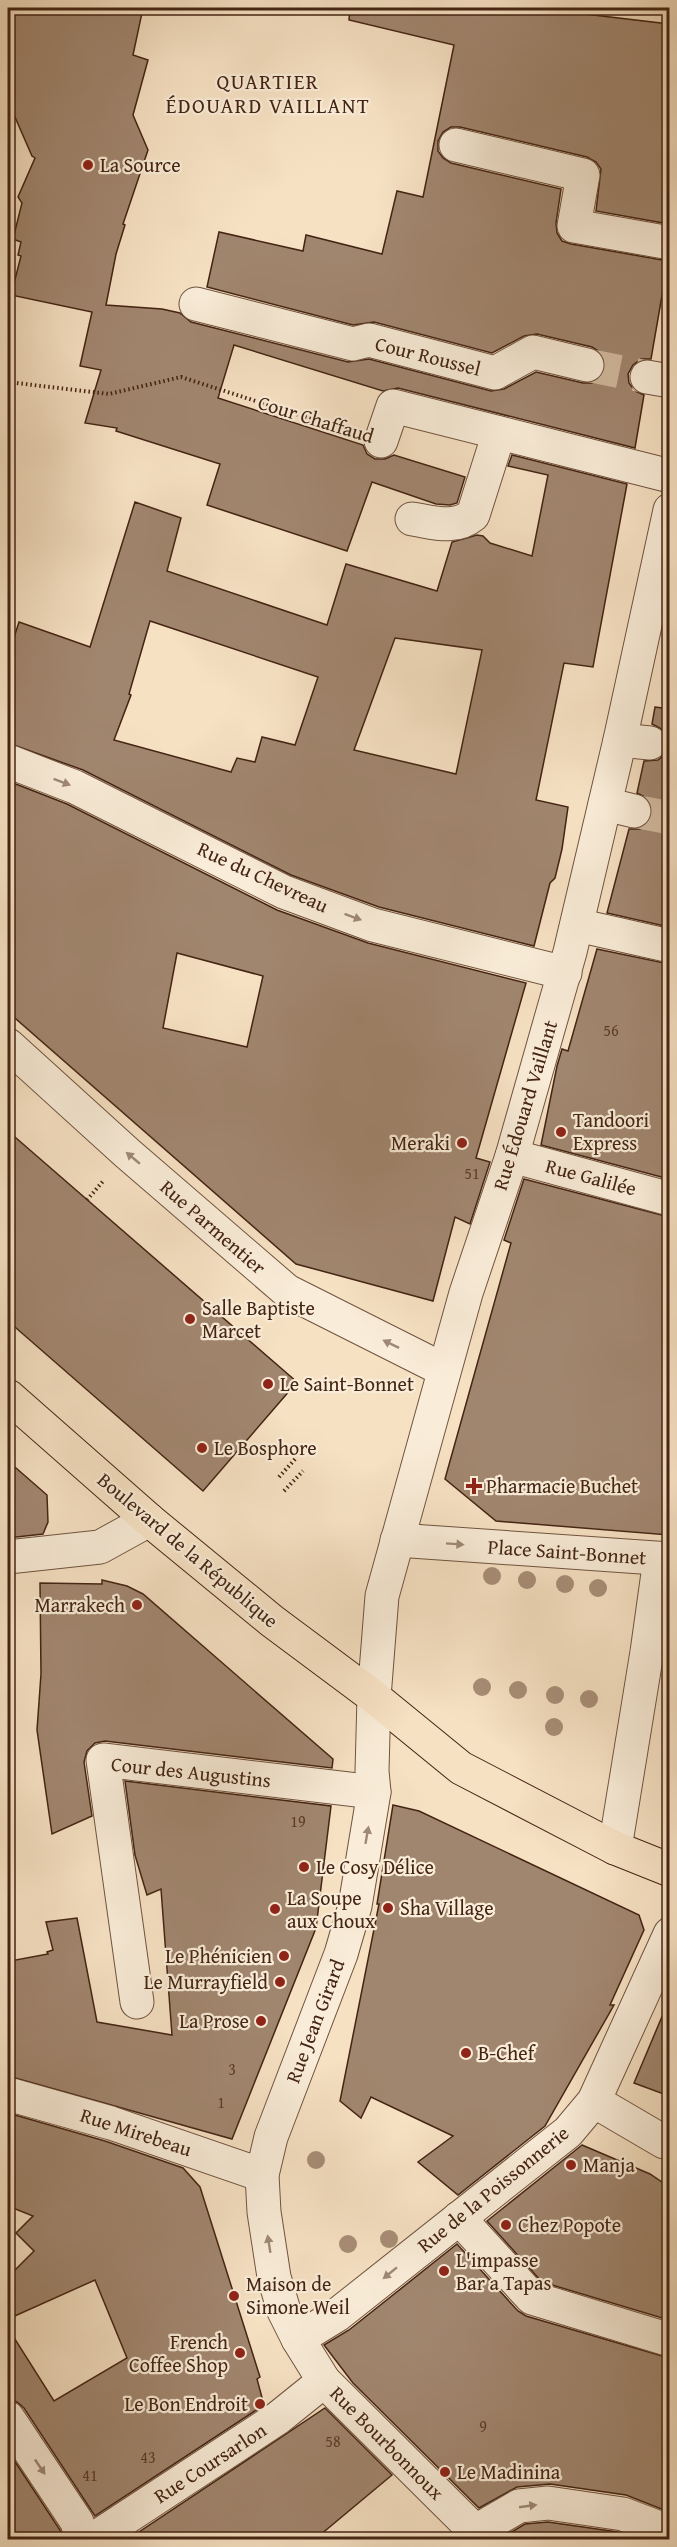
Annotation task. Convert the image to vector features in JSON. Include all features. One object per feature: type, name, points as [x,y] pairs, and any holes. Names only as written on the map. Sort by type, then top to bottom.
[{"type":"main road","name":"Boulevard de la République","points":[[8,1396],[149,1520],[272,1622],[374,1697],[461,1768],[615,1848],[669,1870]]},
{"type":"street","points":[[456,146],[583,175],[574,226],[669,243]]},
{"type":"street","name":"Cour Roussel","points":[[196,304],[353,344],[369,340],[495,373],[533,352],[587,365]]},
{"type":"street","name":"Cour Chaffaud","points":[[381,441],[393,406],[669,476]]},
{"type":"street","points":[[412,519],[452,524],[464,522],[473,515],[499,433]]},
{"type":"street","name":"Rue Édouard Vaillant","points":[[374,1697],[382,1596],[397,1540],[444,1370],[512,1156],[577,925],[620,807],[635,741],[669,510]]},
{"type":"street","name":"Rue du Chevreau","points":[[8,761],[75,787],[284,892],[373,925],[564,973]]},
{"type":"street","points":[[577,925],[669,946]]},
{"type":"street","name":"Rue Parmentier","points":[[8,1045],[127,1153],[287,1291],[444,1370]]},
{"type":"street","name":"Rue Galilée","points":[[512,1156],[669,1199]]},
{"type":"street","points":[[11,1557],[100,1547],[149,1520]]},
{"type":"street","name":"Place Saint-Bonnet","points":[[397,1540],[665,1559],[647,1652],[615,1848]]},
{"type":"street","name":"Rue Jean Girard","points":[[298,2339],[284,2311],[274,2277],[264,2212],[262,2175],[271,2137],[341,1954],[355,1906],[374,1792],[372,1771],[374,1697]]},
{"type":"street","name":"Cour des Augustins","points":[[137,2002],[103,1760],[374,1792]]},
{"type":"street","name":"Rue de la Poissonnerie","points":[[298,2339],[337,2315],[568,2132],[594,2100],[669,1934]]},
{"type":"street","name":"Rue Mirebeau","points":[[8,2094],[111,2123],[262,2175]]},
{"type":"street","points":[[594,2100],[663,2142]]},
{"type":"street","points":[[459,2217],[532,2298],[669,2340]]},
{"type":"street","name":"Rue Bourbonnoux","points":[[298,2339],[324,2381],[480,2535]]},
{"type":"street","name":"Rue Coursarlon","points":[[92,2540],[278,2418],[324,2381]]},
{"type":"street","points":[[8,2418],[76,2522],[82,2540]]},
{"type":"street","points":[[480,2535],[519,2506],[548,2503],[623,2514],[669,2532]]},
{"type":"path","name":"Cour Chaffaud","points":[[8,382],[109,394],[181,377],[381,441]]},
{"type":"path","points":[[279,1477],[297,1457]]},
{"type":"path","points":[[284,1491],[303,1471]]},
{"type":"building","points":[[8,8],[143,8],[133,55],[148,60],[133,115],[148,150],[123,224],[125,225],[116,254],[106,305],[162,309],[180,313],[191,322],[348,362],[369,359],[491,391],[504,389],[536,372],[592,383],[601,377],[605,370],[605,360],[600,352],[592,347],[537,334],[524,336],[492,353],[374,322],[353,325],[207,287],[219,232],[303,251],[306,235],[382,254],[397,191],[423,197],[454,45],[349,20],[350,8],[534,8],[669,24],[669,224],[596,211],[601,169],[596,162],[587,157],[460,127],[451,127],[443,132],[438,141],[438,151],[451,163],[561,189],[556,223],[557,233],[562,241],[668,261],[651,359],[641,359],[633,365],[628,374],[629,383],[635,391],[644,395],[635,448],[398,388],[383,391],[234,345],[218,398],[363,445],[367,454],[375,459],[385,459],[394,455],[465,477],[457,503],[450,505],[436,504],[372,482],[347,551],[207,505],[220,464],[116,431],[117,428],[85,423],[101,370],[80,366],[92,312],[11,295],[21,256],[18,255],[21,242],[13,239],[22,203],[18,197],[35,158],[32,156],[8,101]]},
{"type":"building","points":[[512,455],[627,484],[593,667],[564,663],[536,800],[568,807],[555,878],[550,883],[534,946],[379,907],[291,875],[83,770],[8,743],[8,656],[19,622],[90,647],[135,502],[181,518],[167,571],[327,625],[346,564],[437,591],[452,542],[477,535],[483,536],[490,543],[532,556],[548,475],[508,466]],"holes":[[[150,621],[318,677],[295,745],[262,737],[255,762],[237,758],[231,772],[114,740],[131,695],[129,694]],[[395,638],[482,650],[456,774],[354,750]]]},
{"type":"building","points":[[655,707],[669,709],[669,745],[667,735],[652,724]]},
{"type":"building","points":[[669,745],[669,927],[607,913],[629,829],[640,829],[652,816],[652,806],[647,798],[637,793],[644,761],[658,760],[666,753]]},
{"type":"building","points":[[8,781],[67,804],[277,910],[368,943],[526,983],[476,1158],[490,1162],[470,1224],[455,1217],[433,1301],[296,1264],[8,1012]],"holes":[[[177,953],[263,976],[247,1047],[163,1028]]]},
{"type":"building","points":[[597,949],[669,964],[669,1179],[541,1145],[557,1066],[562,1049],[568,1051]]},
{"type":"building","points":[[8,1131],[297,1382],[203,1491],[8,1321]]},
{"type":"building","points":[[524,1179],[669,1217],[669,1535],[496,1521],[445,1479],[511,1243],[504,1240]]},
{"type":"building","points":[[8,1461],[47,1495],[48,1522],[43,1534],[8,1538]]},
{"type":"building","points":[[102,1580],[127,1586],[143,1594],[333,1759],[332,1768],[105,1741],[95,1743],[87,1751],[84,1762],[92,1816],[52,1834],[37,1730],[41,1674],[40,1583],[102,1584]]},
{"type":"building","points":[[125,1781],[331,1806],[316,1928],[232,2139],[8,2076],[8,1979],[12,1979],[10,1961],[48,1954],[47,1952],[53,1950],[46,1922],[77,1918],[97,2022],[172,2035],[161,1889],[147,1895],[135,1855]]},
{"type":"building","points":[[393,1805],[419,1811],[639,1915],[644,1930],[610,2005],[614,2005],[545,2126],[458,2195],[418,2162],[453,2136],[371,2097],[361,2118],[340,2101],[379,1904],[377,1904]]},
{"type":"building","points":[[669,2000],[669,2096],[634,2083]]},
{"type":"building","points":[[8,2113],[105,2141],[183,2168],[200,2187],[260,2377],[257,2379],[264,2405],[95,2516],[24,2408],[8,2399],[8,2328],[54,2401],[127,2358],[95,2280],[8,2319],[8,2277],[34,2251],[16,2233],[33,2216],[8,2206]]},
{"type":"building","points":[[582,2145],[650,2174],[669,2187],[669,2320],[542,2282],[487,2221]]},
{"type":"building","points":[[457,2244],[518,2311],[526,2316],[669,2358],[669,2512],[626,2495],[550,2484],[517,2487],[479,2508],[353,2383],[324,2345],[349,2330]]},
{"type":"building","points":[[325,2408],[392,2475],[314,2540],[127,2540]]},
{"type":"building","points":[[8,2451],[60,2530],[62,2540],[8,2540]]},
{"type":"building","points":[[548,2522],[618,2532],[637,2540],[514,2540],[508,2534],[525,2524]]},
{"type":"tunnel","points":[[587,365],[647,377]]},
{"type":"tunnel","points":[[634,811],[670,818]]},
{"type":"place","name":"La Source","points":[[88,165]]},
{"type":"place","name":"Tandoori Express","points":[[561,1132]]},
{"type":"place","name":"Meraki","points":[[462,1143]]},
{"type":"place","name":"Salle Baptiste Marcet","points":[[190,1319]]},
{"type":"place","name":"Le Saint-Bonnet","points":[[268,1384]]},
{"type":"place","name":"Le Bosphore","points":[[202,1448]]},
{"type":"place","name":"Pharmacie Buchet","points":[[474,1486]]},
{"type":"place","name":"Marrakech","points":[[137,1605]]},
{"type":"place","name":"Le Cosy Délice","points":[[304,1867]]},
{"type":"place","name":"Sha Village","points":[[388,1908]]},
{"type":"place","name":"La Soupe aux Choux","points":[[275,1909]]},
{"type":"place","name":"Le Phénicien","points":[[284,1956]]},
{"type":"place","name":"Le Murrayfield","points":[[280,1982]]},
{"type":"place","name":"La Prose","points":[[261,2021]]},
{"type":"place","name":"B-Chef","points":[[466,2053]]},
{"type":"place","name":"Manja","points":[[571,2165]]},
{"type":"place","name":"Chez Popote","points":[[506,2225]]},
{"type":"place","name":"L'impasse Bar a Tapas","points":[[444,2271]]},
{"type":"place","name":"Maison de Simone Weil","points":[[234,2296]]},
{"type":"place","name":"French Coffee Shop","points":[[240,2353]]},
{"type":"place","name":"Le Bon Endroit","points":[[260,2404]]},
{"type":"place","name":"Le Madinina","points":[[445,2472]]},
{"type":"district","name":"QUARTIER ÉDOUARD VAILLANT","points":[[268,94]]}]
